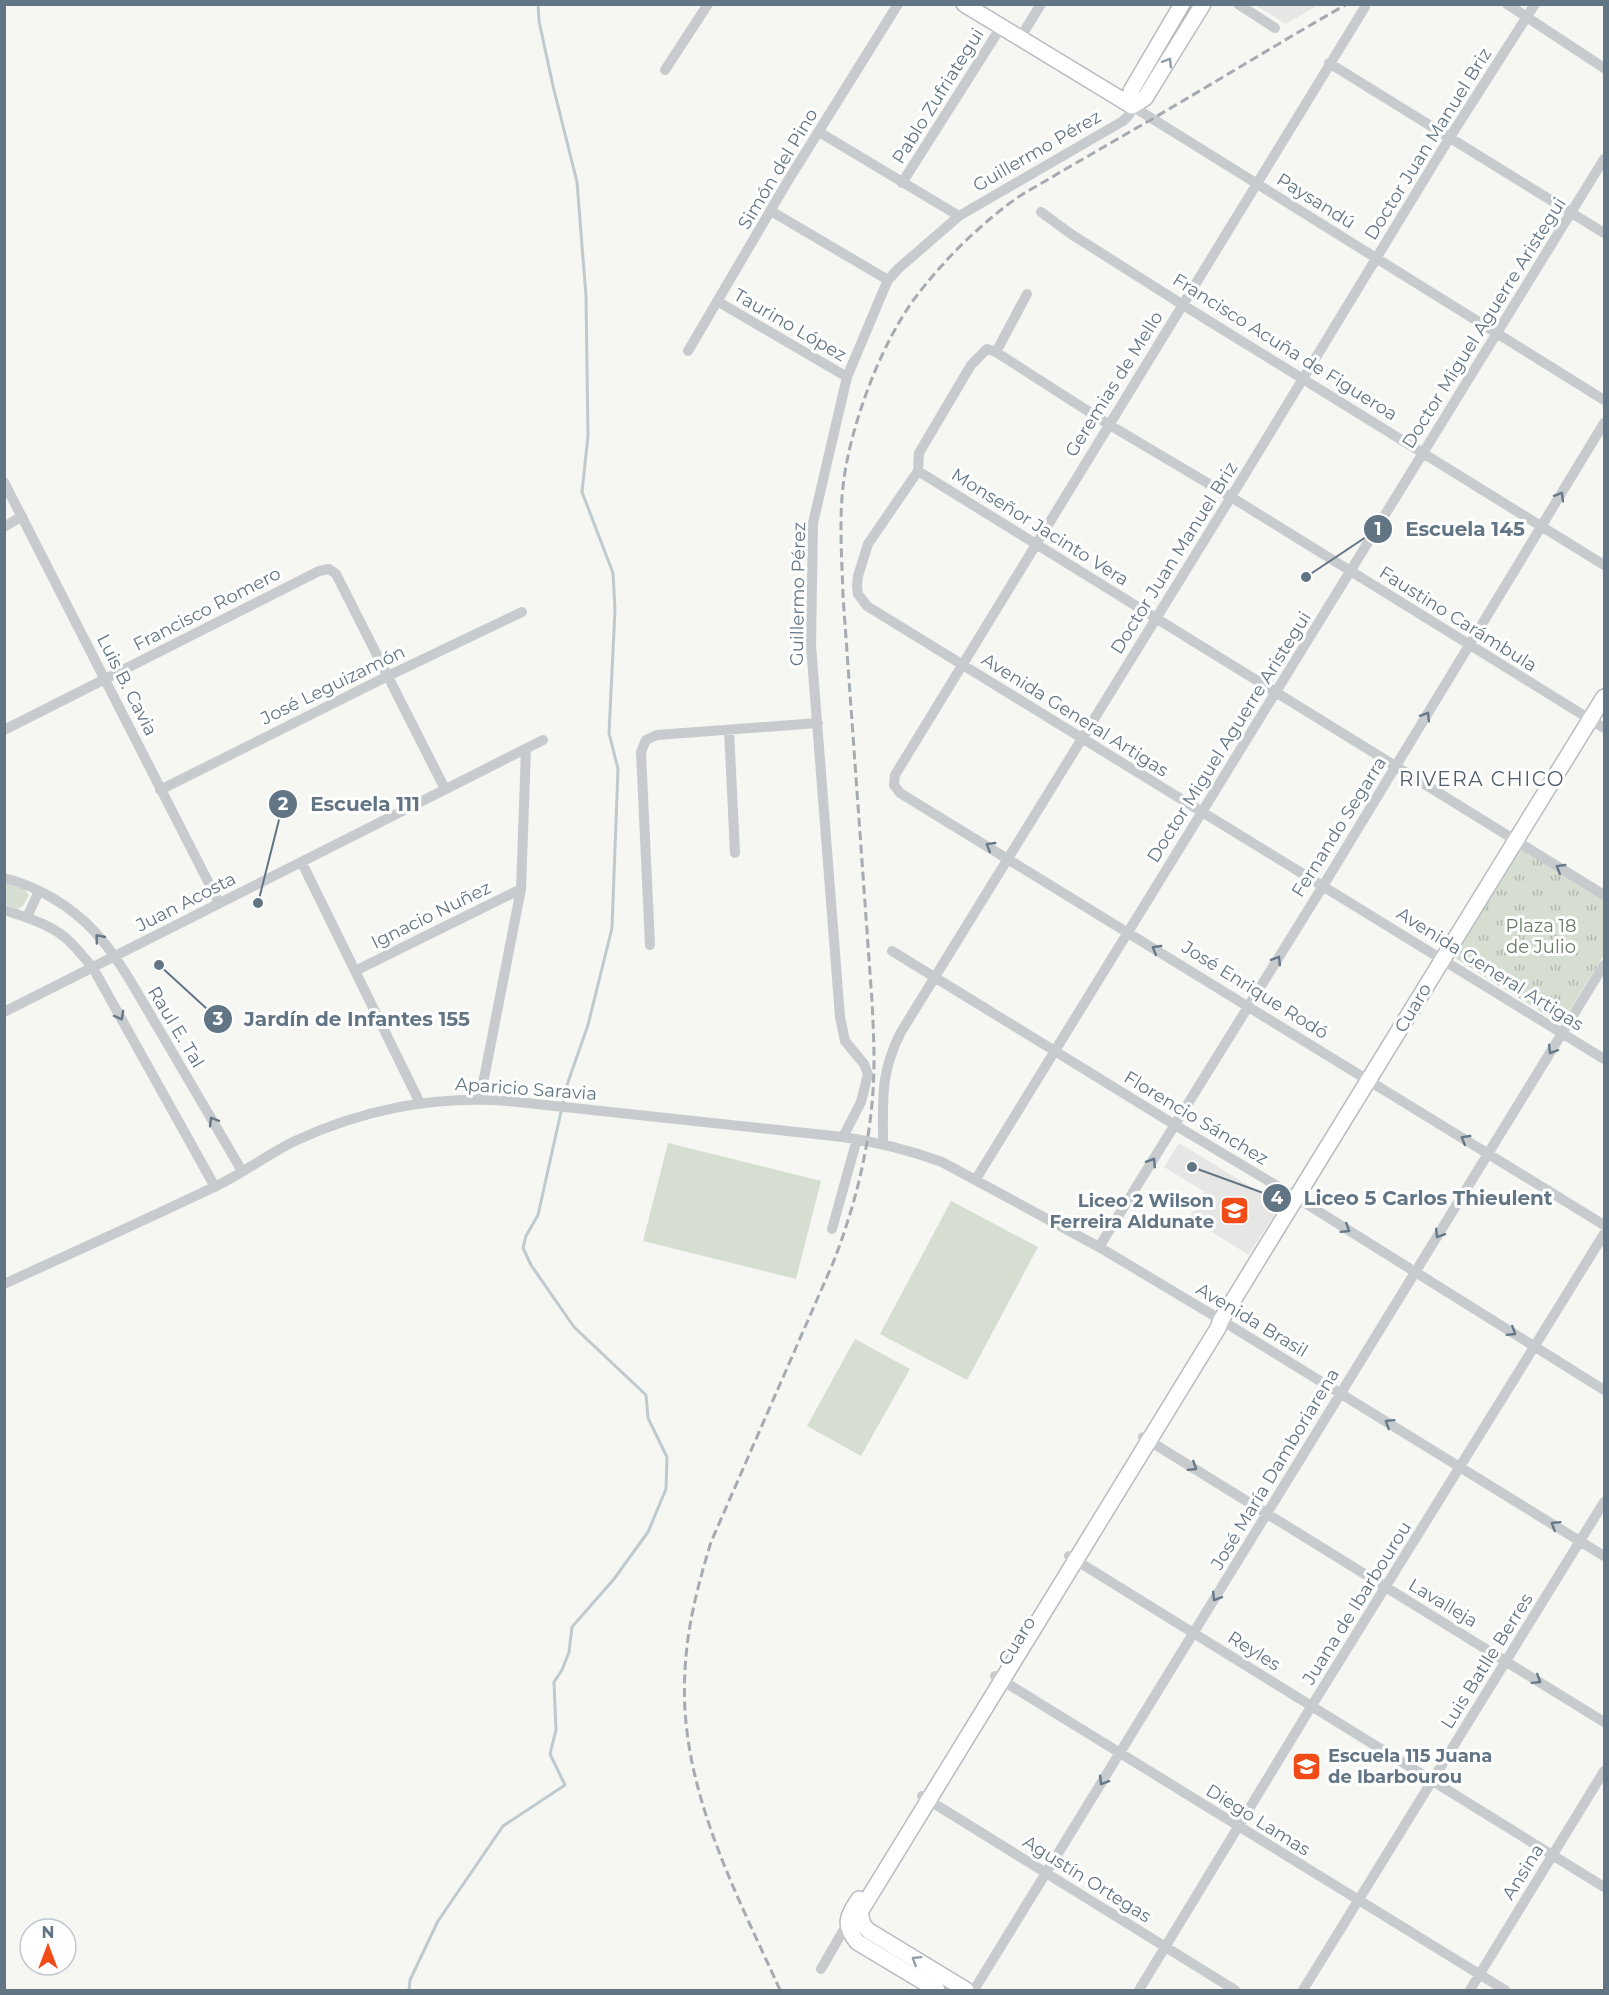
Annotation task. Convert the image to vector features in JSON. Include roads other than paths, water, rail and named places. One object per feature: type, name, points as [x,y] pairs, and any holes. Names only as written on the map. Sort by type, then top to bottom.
[{"type":"street","points":[[665,70],[708,4]]},
{"type":"street","name":"Simón del Pino","points":[[688,351],[898,4]]},
{"type":"street","points":[[964,4],[1132,106]]},
{"type":"street","points":[[1020,38],[1041,4]]},
{"type":"street","points":[[1132,106],[1131,91],[1182,4]]},
{"type":"street","points":[[1132,106],[1145,98],[1203,4]]},
{"type":"street","points":[[1238,4],[1275,28]]},
{"type":"street","points":[[1507,4],[1605,68]]},
{"type":"street","name":"Doctor Juan Manuel Briz","points":[[883,1143],[884,1079],[891,1053],[901,1032],[1010,858],[1450,137],[1535,4]]},
{"type":"street","name":"Geremias de Mello","points":[[894,780],[894,775],[1365,7]]},
{"type":"street","name":"Pablo Zufriategui","points":[[902,183],[1001,27]]},
{"type":"street","points":[[1329,63],[1605,233]]},
{"type":"street","name":"Paysandú","points":[[1132,106],[1605,400]]},
{"type":"street","name":"Guillermo Pérez","points":[[843,1137],[861,1102],[868,1074],[864,1064],[846,1041],[840,1017],[811,645],[813,523],[848,377],[859,345],[888,280],[899,268],[959,216],[1123,121],[1129,115],[1132,106]]},
{"type":"street","points":[[819,132],[959,216]]},
{"type":"street","name":"Doctor Miguel Aguerre Aristegui","points":[[976,1179],[1605,159]]},
{"type":"street","points":[[771,211],[888,280]]},
{"type":"street","name":"Francisco Acuña de Figueroa","points":[[1041,212],[1071,234],[1605,565]]},
{"type":"street","points":[[918,471],[919,453],[971,365],[992,350],[1028,294]]},
{"type":"street","name":"Taurino López","points":[[717,301],[848,377]]},
{"type":"street","name":"Faustino Carámbula","points":[[992,350],[1108,424],[1231,497],[1605,728]]},
{"type":"street","name":"Fernando Segarra","points":[[1099,1247],[1323,886],[1605,423]]},
{"type":"street","name":"Monseñor Jacinto Vera","points":[[918,471],[1605,895]]},
{"type":"street","name":"Avenida General Artigas","points":[[918,471],[868,544],[858,576],[858,594],[867,606],[1605,1059]]},
{"type":"street","name":"Luis B. Cavia","points":[[4,482],[219,903]]},
{"type":"street","points":[[4,527],[22,516]]},
{"type":"street","name":"Francisco Romero","points":[[4,729],[319,571],[329,570],[336,574],[388,676]]},
{"type":"street","name":"José Leguizamón","points":[[160,790],[522,612]]},
{"type":"street","points":[[388,676],[445,789]]},
{"type":"street","name":"Cuaro","points":[[821,1969],[853,1921],[851,1912],[925,1798],[1146,1438],[1212,1325],[1221,1320],[1605,697]]},
{"type":"street","points":[[650,945],[641,752],[646,740],[657,735],[818,723]]},
{"type":"street","points":[[729,730],[735,852]]},
{"type":"street","name":"Juan Acosta","points":[[4,1012],[543,740]]},
{"type":"street","points":[[480,1099],[521,890],[526,749]]},
{"type":"street","name":"José Enrique Rodó","points":[[894,780],[896,789],[900,793],[1010,858],[1605,1225]]},
{"type":"street","points":[[303,863],[420,1103]]},
{"type":"street","name":"Raul E. Tal","points":[[4,878],[39,891],[78,916],[94,930],[115,957],[242,1171]]},
{"type":"street","name":"Ignacio Nuñez","points":[[355,971],[521,890]]},
{"type":"street","points":[[27,917],[39,891]]},
{"type":"street","points":[[4,910],[44,924],[70,942],[93,968],[215,1187]]},
{"type":"street","name":"Florencio Sánchez","points":[[892,951],[1297,1198],[1605,1390]]},
{"type":"street","name":"José María Damboriarena","points":[[974,1990],[1605,965]]},
{"type":"street","name":"Aparicio Saravia","points":[[4,1284],[215,1187],[280,1149],[319,1131],[371,1114],[420,1103],[480,1099],[862,1140]]},
{"type":"street","points":[[832,1229],[862,1140]]},
{"type":"street","name":"Avenida Brasil","points":[[862,1140],[883,1143],[942,1162],[1099,1247],[1605,1556]]},
{"type":"street","name":"Juana de Ibarbourou","points":[[1139,1990],[1311,1707],[1605,1234]]},
{"type":"street","name":"Lavalleja","points":[[1146,1438],[1605,1722]]},
{"type":"street","name":"Luis Batlle Berres","points":[[1303,1990],[1605,1502]]},
{"type":"street","name":"Reyles","points":[[1072,1558],[1605,1887]]},
{"type":"street","name":"Diego Lamas","points":[[998,1678],[1505,1990]]},
{"type":"street","name":"Ansina","points":[[1470,1990],[1605,1771]]},
{"type":"street","name":"Agustín Ortegas","points":[[925,1798],[1235,1990]]},
{"type":"street","points":[[937,1990],[857,1942],[850,1934],[853,1921],[966,1990]]},
{"type":"waterway","points":[[409,1990],[410,1980],[438,1921],[503,1826],[565,1785],[550,1754],[556,1730],[554,1682],[569,1652],[572,1627],[614,1579],[648,1532],[666,1489],[667,1457],[648,1418],[646,1395],[574,1327],[531,1265],[523,1248],[526,1236],[538,1215],[567,1085],[588,1025],[612,928],[618,769],[609,733],[615,610],[613,573],[582,492],[588,436],[586,296],[577,182],[553,86],[539,21],[538,4]]},
{"type":"railway","points":[[780,1990],[728,1875],[700,1796],[685,1713],[685,1671],[694,1606],[711,1542],[833,1263],[850,1214],[868,1138],[874,1061],[872,1001],[843,596],[841,514],[846,464],[859,414],[878,363],[902,317],[937,271],[987,222],[1025,193],[1347,4]]},
{"type":"place","name":"Escuela 145","points":[[1306,577]]},
{"type":"place","name":"Escuela 111","points":[[258,903]]},
{"type":"place","name":"Jardín de Infantes 155","points":[[159,965]]},
{"type":"place","name":"Liceo 5 Carlos Thieulent","points":[[1192,1167]]},
{"type":"place","name":"Liceo 2 Wilson Ferreira Aldunate","points":[[1235,1211]]},
{"type":"place","name":"Escuela 115 Juana de Ibarbourou","points":[[1307,1766]]},
{"type":"district","name":"RIVERA CHICO","points":[[1482,779]]},
{"type":"park label","name":"Plaza 18 de Julio","points":[[1541,936]]}]
